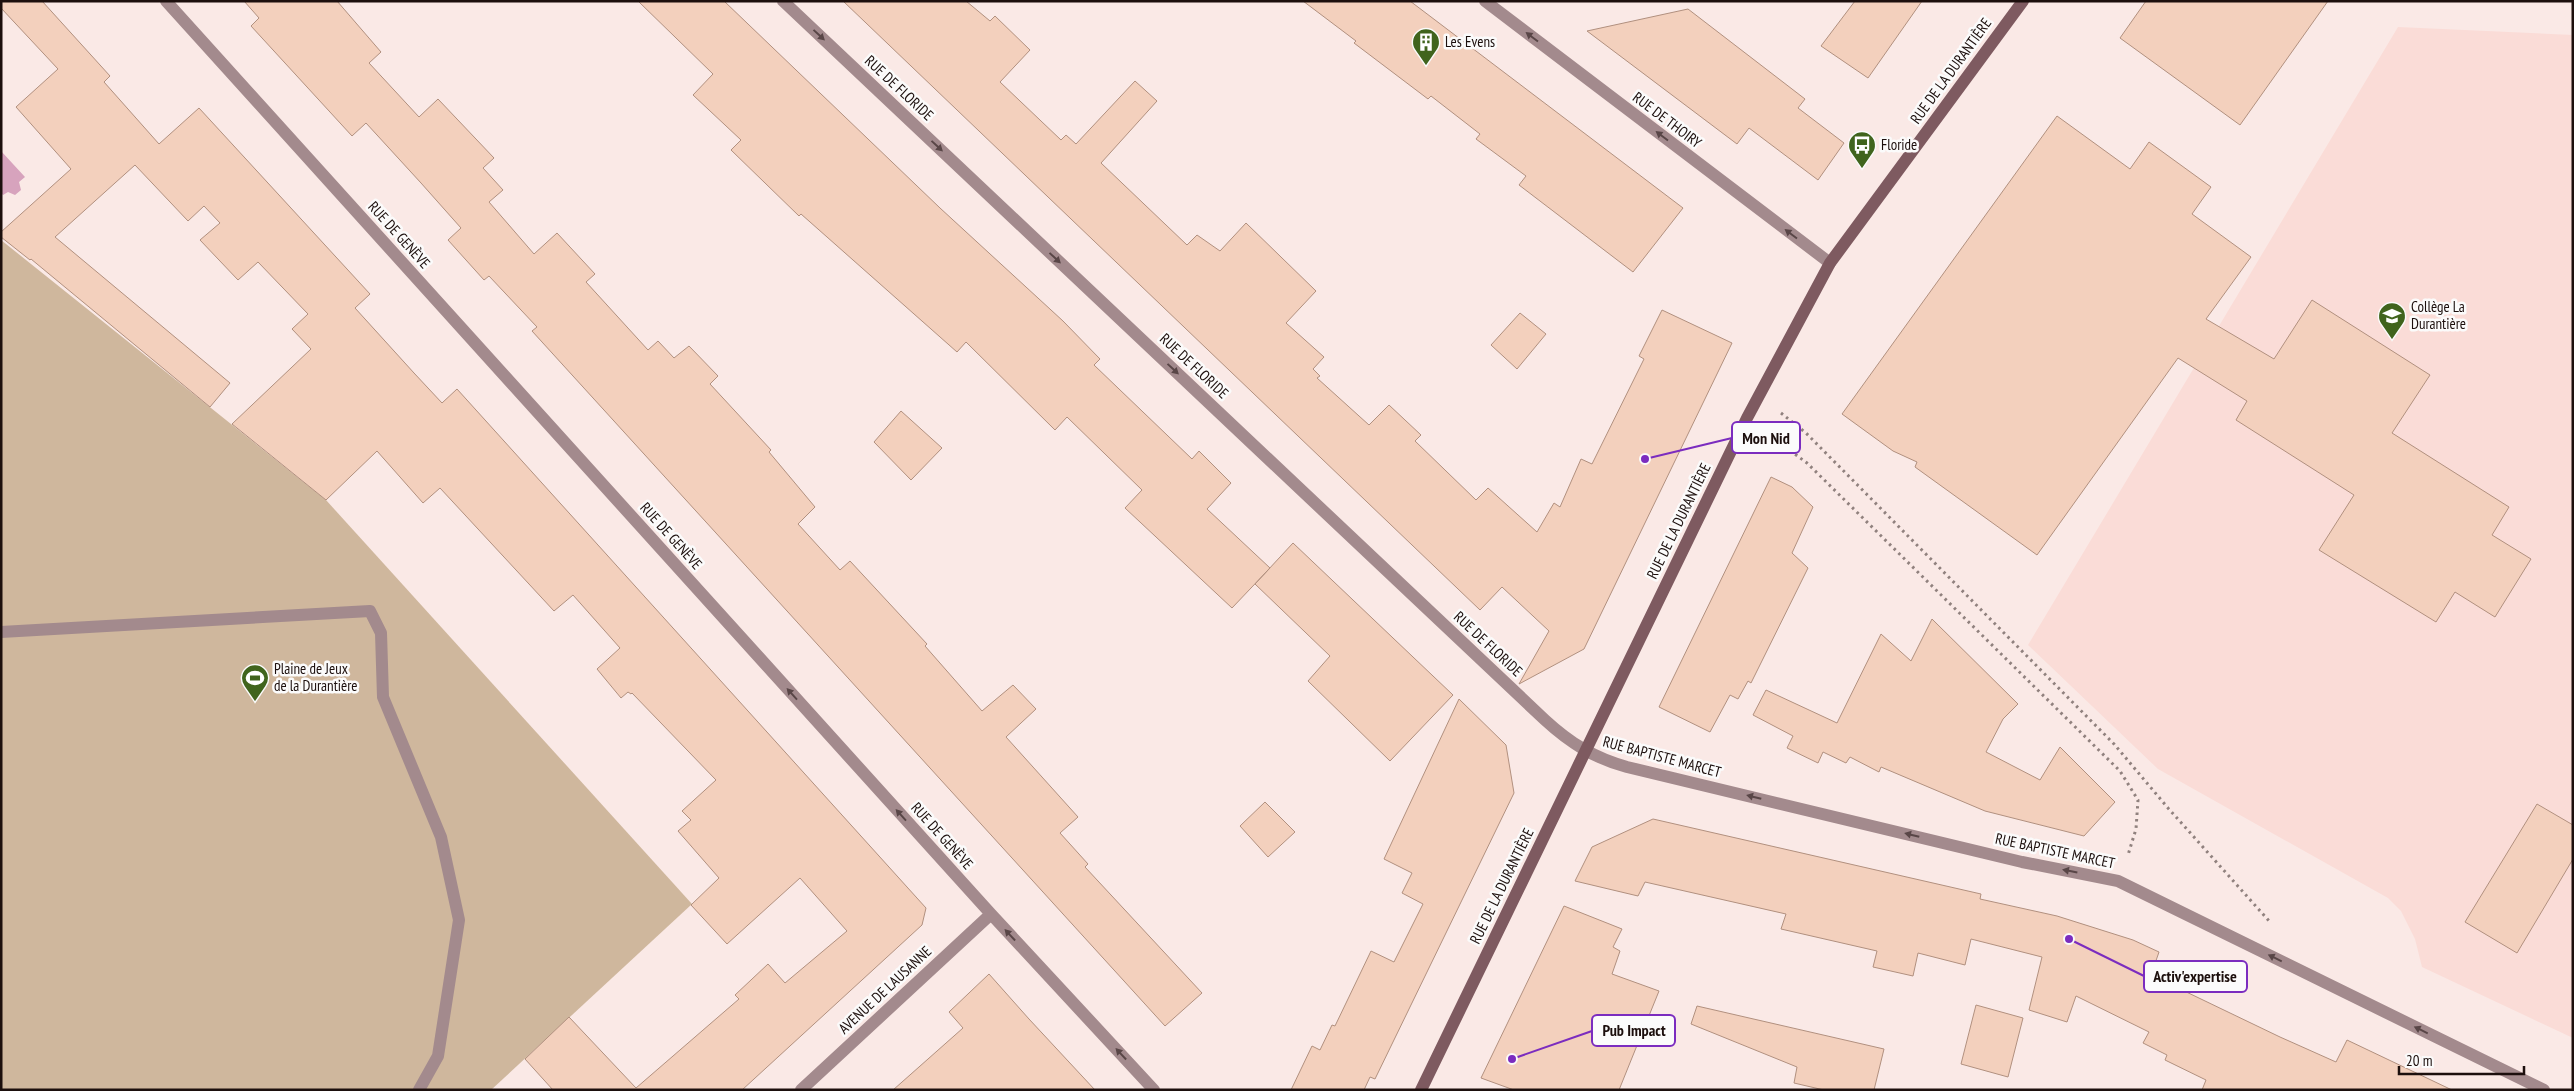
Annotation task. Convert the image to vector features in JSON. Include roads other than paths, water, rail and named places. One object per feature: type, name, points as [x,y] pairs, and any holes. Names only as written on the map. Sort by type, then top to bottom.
[{"type":"street","name":"RUE DE GENÈVE","points":[[166,1],[991,914],[1154,1090]]},
{"type":"street","name":"RUE DE FLORIDE","points":[[783,1],[1562,736],[1585,751]]},
{"type":"street","name":"RUE DE THOIRY","points":[[1485,1],[1830,263]]},
{"type":"street","name":"RUE DE LA DURANTIÈRE","points":[[1421,1090],[1747,418],[1830,263],[2023,1]]},
{"type":"street","points":[[1,632],[370,611],[381,633],[383,697],[440,837],[459,920],[438,1056],[419,1090]]},
{"type":"street","name":"RUE BAPTISTE MARCET","points":[[1585,751],[1603,760],[1636,769],[2022,862],[2118,881],[2544,1090]]},
{"type":"street","name":"AVENUE DE LAUSANNE","points":[[801,1090],[991,914]]},
{"type":"place","name":"Les Evens","points":[[1426,66]]},
{"type":"place","name":"Floride","points":[[1862,169]]},
{"type":"place","name":"Collège La Durantière","points":[[2392,340]]},
{"type":"place","name":"Mon Nid","points":[[1645,459]]},
{"type":"place","name":"Plaine de Jeux de la Durantière","points":[[255,702]]},
{"type":"place","name":"Activ'expertise","points":[[2069,939]]},
{"type":"place","name":"Pub Impact","points":[[1512,1059]]}]
